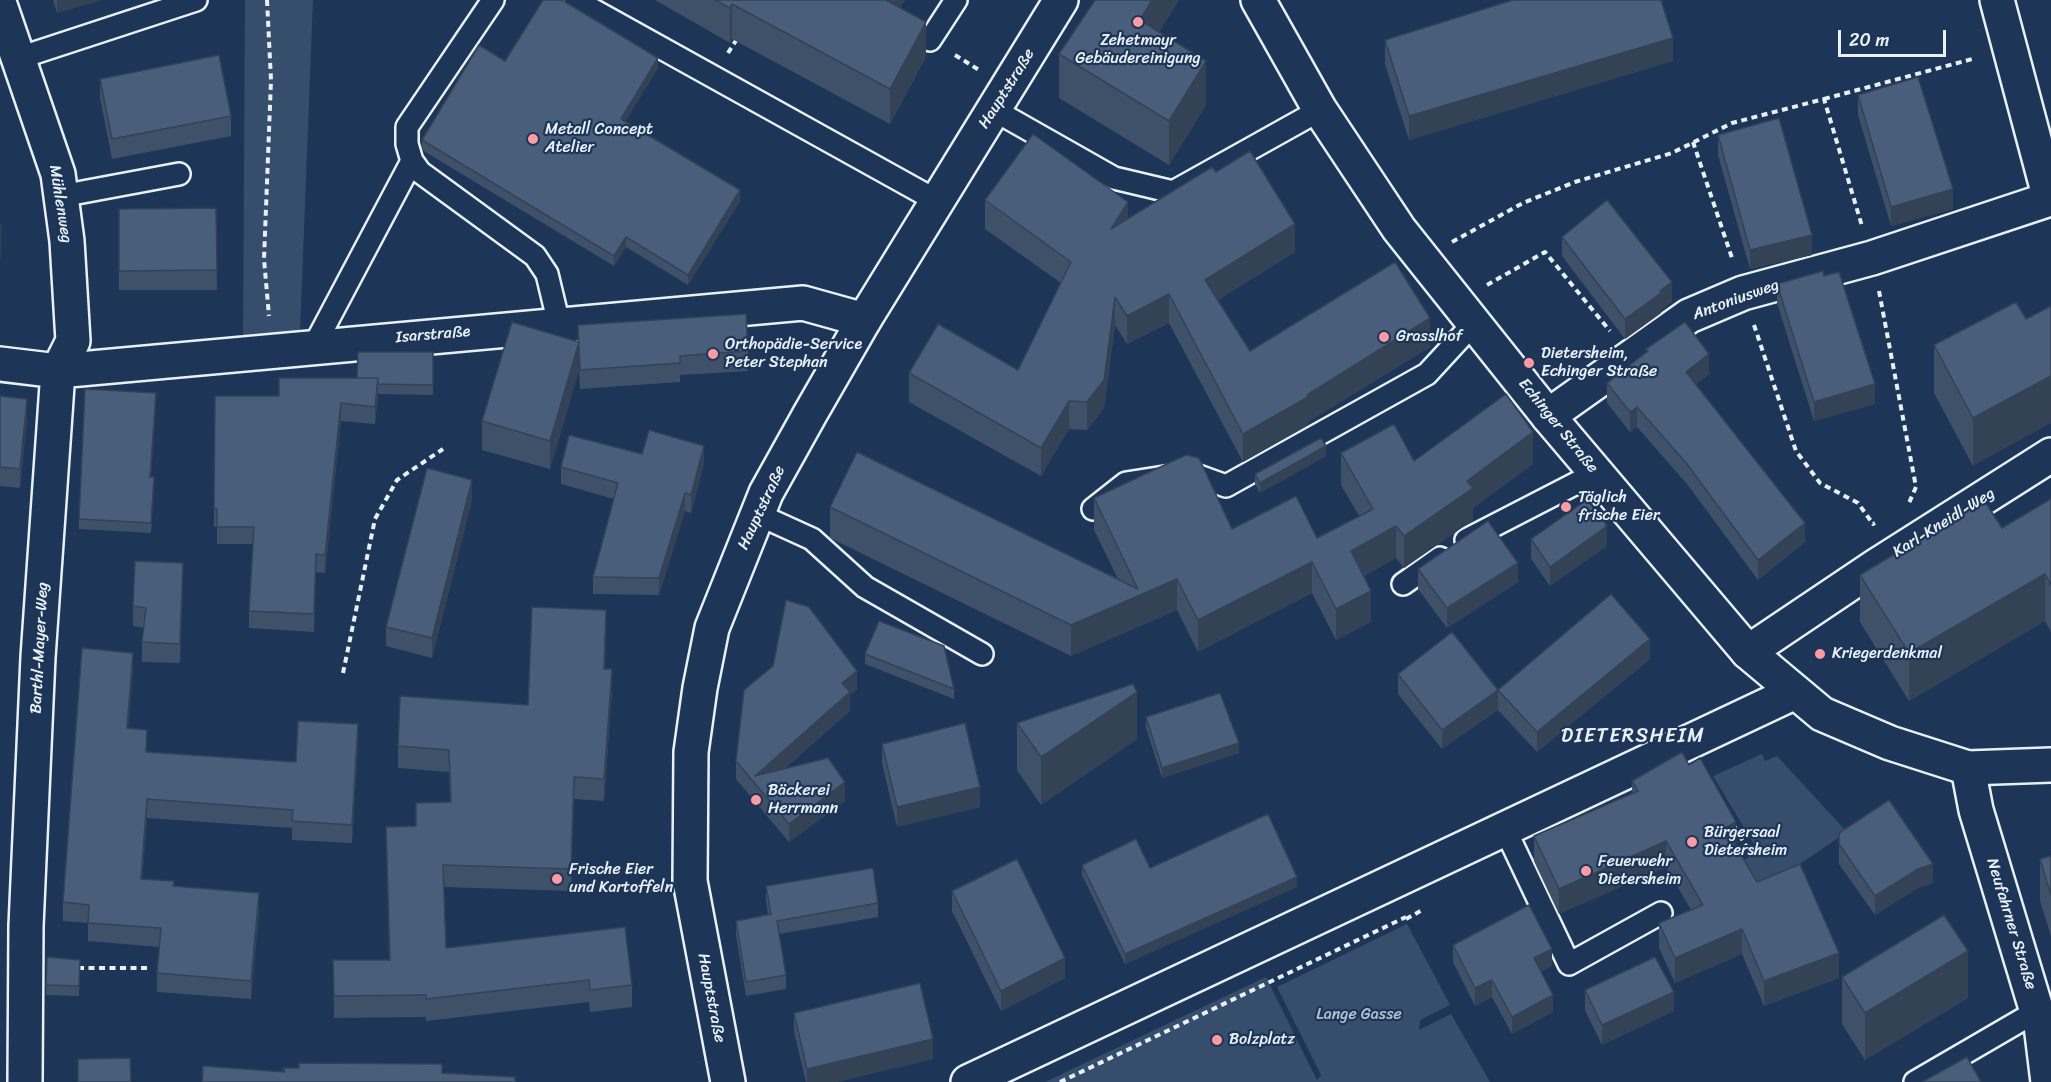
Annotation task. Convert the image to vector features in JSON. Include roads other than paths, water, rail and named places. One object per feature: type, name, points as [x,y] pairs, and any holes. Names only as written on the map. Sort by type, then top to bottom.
[{"type":"street","name":"Hauptstraße","points":[[728,1082],[690,881],[691,752],[700,688],[712,628],[757,514],[864,320],[1061,0]]},
{"type":"street","name":"Echinger Straße","points":[[1258,0],[1320,111],[1399,229],[1548,416],[1748,652],[1822,714],[1864,733],[1968,768],[2051,765]]},
{"type":"street","points":[[1997,0],[2050,199]]},
{"type":"street","name":"Mühlenweg","points":[[0,5],[58,174],[67,241],[73,341],[58,371]]},
{"type":"street","name":"Antoniusweg","points":[[1548,416],[1689,316],[1743,293],[1872,258],[2050,199]]},
{"type":"street","name":"Isarstraße","points":[[0,363],[58,371],[803,303],[864,320]]},
{"type":"street","name":"Barthl-Mayer-Weg","points":[[25,1082],[26,968],[13,924],[38,657],[58,371]]},
{"type":"street","name":"Karl-Kneidl-Weg","points":[[1748,652],[1876,566],[2051,455]]},
{"type":"street","points":[[968,1082],[1795,692]]},
{"type":"street","name":"Neufahrner Straße","points":[[1968,768],[1976,810],[2039,994],[2048,1082]]},
{"type":"lane","points":[[19,58],[196,0]]},
{"type":"lane","points":[[493,0],[407,128],[407,144],[412,161],[420,172],[535,256],[547,274],[559,324]]},
{"type":"lane","points":[[575,0],[937,201]]},
{"type":"lane","points":[[930,40],[956,0]]},
{"type":"lane","points":[[994,110],[1114,178],[1173,192],[1320,111]]},
{"type":"lane","points":[[314,346],[412,161]]},
{"type":"lane","points":[[61,196],[178,174]]},
{"type":"lane","points":[[1093,509],[1126,483],[1190,473],[1226,486],[1427,374],[1465,312]]},
{"type":"lane","points":[[1404,584],[1474,533],[1596,473]]},
{"type":"lane","points":[[757,514],[812,539],[865,587],[982,654]]},
{"type":"lane","points":[[1505,829],[1569,964],[1661,913]]},
{"type":"lane","points":[[1915,1082],[2039,994]]},
{"type":"place","name":"Zehetmayr Gebäudereinigung","points":[[1138,22]]},
{"type":"place","name":"Metall Concept Atelier","points":[[533,139]]},
{"type":"place","name":"Grasslhof","points":[[1384,337]]},
{"type":"place","name":"Orthopädie-Service Peter Stephan","points":[[713,354]]},
{"type":"place","name":"Dietersheim, Echinger Straße","points":[[1529,363]]},
{"type":"place","name":"Täglich frische Eier","points":[[1566,507]]},
{"type":"place","name":"Kriegerdenkmal","points":[[1820,654]]},
{"type":"place","name":"Bäckerei Herrmann","points":[[756,800]]},
{"type":"place","name":"Bürgersaal Dietersheim","points":[[1692,842]]},
{"type":"place","name":"Feuerwehr Dietersheim","points":[[1586,871]]},
{"type":"place","name":"Frische Eier und Kartoffeln","points":[[557,879]]},
{"type":"place","name":"Bolzplatz","points":[[1217,1040]]},
{"type":"district","name":"DIETERSHEIM","points":[[1633,737]]},
{"type":"park label","name":"Lange Gasse","points":[[1359,1015]]}]
